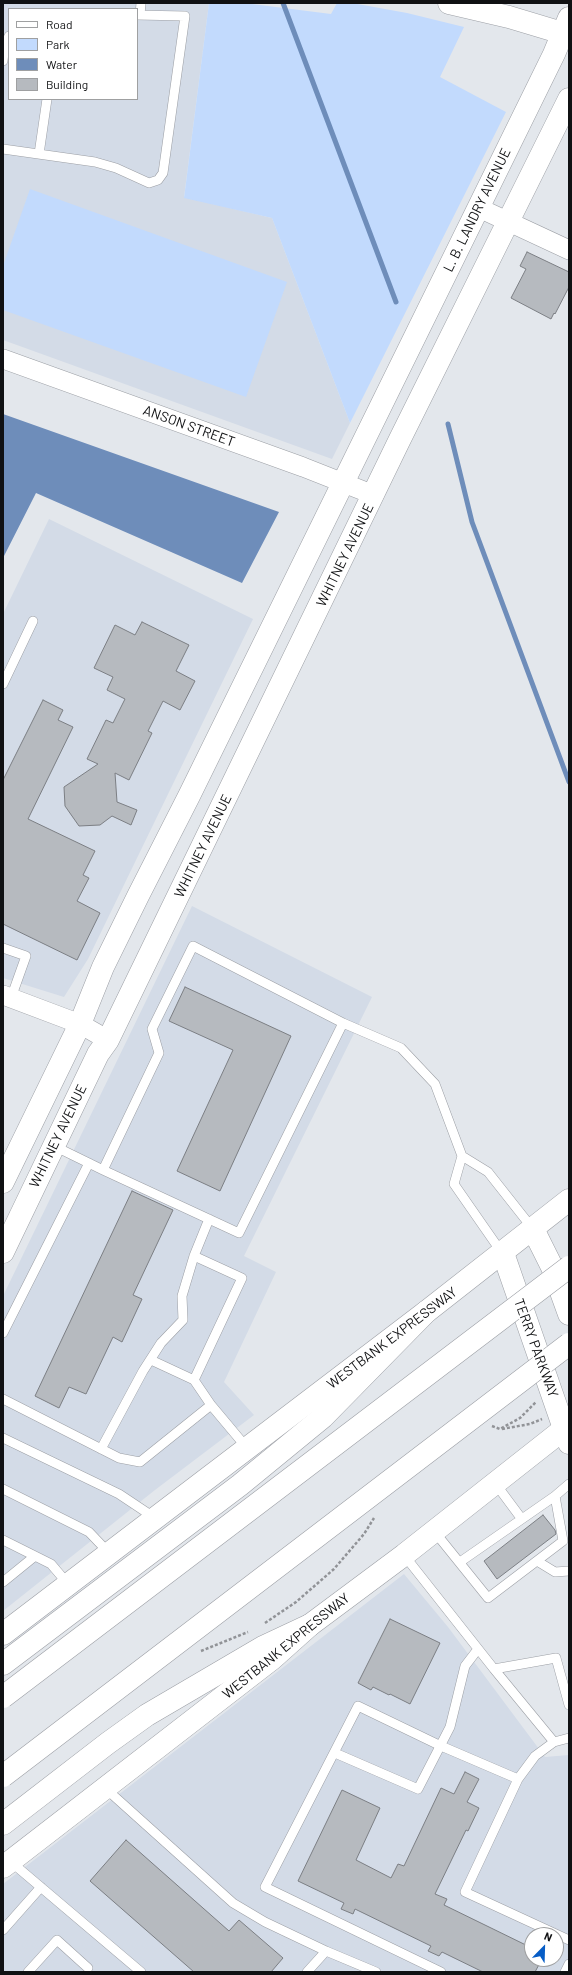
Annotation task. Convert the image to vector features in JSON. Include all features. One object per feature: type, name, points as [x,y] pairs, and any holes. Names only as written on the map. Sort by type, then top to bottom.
[{"type":"main road","points":[[449,3],[567,29]]},
{"type":"main road","name":"L. B. LANDRY AVENUE","points":[[383,402],[567,29]]},
{"type":"main road","points":[[509,221],[569,99]]},
{"type":"main road","name":"WHITNEY AVENUE","points":[[3,1252],[98,1054],[108,1040],[400,439],[509,221]]},
{"type":"main road","name":"WHITNEY AVENUE","points":[[3,1182],[80,1024],[103,967],[383,402]]},
{"type":"main road","name":"WESTBANK EXPRESSWAY","points":[[3,1634],[426,1312],[569,1200]]},
{"type":"main road","points":[[533,1228],[552,1267],[569,1314]]},
{"type":"main road","name":"TERRY PARKWAY","points":[[502,1253],[568,1432]]},
{"type":"main road","points":[[3,1697],[569,1267]]},
{"type":"main road","points":[[3,1664],[240,1485],[322,1417],[426,1312]]},
{"type":"main road","points":[[3,1776],[569,1344]]},
{"type":"main road","name":"WESTBANK EXPRESSWAY","points":[[7,1864],[272,1659],[310,1625],[404,1555],[495,1483],[568,1432]]},
{"type":"main road","points":[[3,1824],[108,1743],[148,1715],[263,1647],[310,1625]]},
{"type":"street","points":[[479,208],[569,250]]},
{"type":"street","name":"ANSON STREET","points":[[3,359],[343,482],[374,495]]},
{"type":"street","points":[[7,997],[80,1024],[108,1040]]},
{"type":"lane","points":[[3,148],[95,162],[116,168],[149,183],[158,180],[163,173],[185,16],[138,15],[141,3]]},
{"type":"lane","points":[[3,61],[5,44],[8,38]]},
{"type":"lane","points":[[39,154],[47,100]]},
{"type":"lane","points":[[3,684],[33,621]]},
{"type":"lane","points":[[103,1170],[159,1053],[152,1029],[193,946],[343,1023],[401,1048],[435,1084],[462,1156],[454,1184],[502,1253]]},
{"type":"lane","points":[[3,948],[26,956],[7,997]]},
{"type":"lane","points":[[54,1146],[239,1233],[343,1023]]},
{"type":"lane","points":[[462,1156],[488,1172],[533,1228]]},
{"type":"lane","points":[[3,1333],[88,1163]]},
{"type":"lane","points":[[101,1449],[151,1360],[162,1343],[183,1320],[182,1296],[194,1256],[209,1219]]},
{"type":"lane","points":[[194,1256],[242,1278],[194,1380]]},
{"type":"lane","points":[[151,1360],[194,1380],[211,1405],[247,1448]]},
{"type":"lane","points":[[3,1399],[119,1458],[140,1462],[211,1405]]},
{"type":"lane","points":[[3,1438],[119,1494],[155,1518]]},
{"type":"lane","points":[[495,1483],[522,1518]]},
{"type":"lane","points":[[460,1562],[555,1496],[569,1484]]},
{"type":"lane","points":[[3,1489],[89,1532],[109,1553]]},
{"type":"lane","points":[[434,1531],[488,1598],[563,1541],[555,1496]]},
{"type":"lane","points":[[3,1540],[51,1564],[68,1584]]},
{"type":"lane","points":[[404,1555],[554,1742]]},
{"type":"lane","points":[[3,1582],[35,1556]]},
{"type":"lane","points":[[537,1561],[555,1572],[569,1571]]},
{"type":"lane","points":[[335,1753],[418,1789],[450,1728],[465,1666],[478,1649]]},
{"type":"lane","points":[[494,1669],[556,1658],[569,1706]]},
{"type":"lane","points":[[441,1972],[265,1887],[358,1706],[441,1746],[518,1779]]},
{"type":"lane","points":[[569,1738],[554,1742],[535,1756],[518,1779],[465,1892],[569,1940]]},
{"type":"lane","points":[[105,1788],[233,1903],[265,1922],[326,1951],[373,1971]]},
{"type":"lane","points":[[7,1864],[41,1887],[140,1972]]},
{"type":"lane","points":[[3,1930],[41,1887]]},
{"type":"lane","points":[[28,1972],[57,1940],[89,1971]]},
{"type":"lane","points":[[307,1972],[326,1951]]},
{"type":"lane","points":[[565,1972],[569,1964]]},
{"type":"path","points":[[538,1400],[539,1406]]},
{"type":"path","points":[[500,1429],[530,1424],[542,1418],[540,1412]]},
{"type":"shaded area","points":[[3,3],[209,3],[184,197],[272,218],[350,423],[332,459],[3,340]]},
{"type":"shaded area","points":[[49,519],[253,619],[88,959],[64,997],[3,978],[3,614]]},
{"type":"shaded area","points":[[192,906],[372,997],[244,1256],[276,1272],[224,1382],[254,1415],[155,1490],[3,1611],[3,1296]]},
{"type":"shaded area","points":[[404,1574],[448,1627],[545,1757],[569,1755],[569,1972],[3,1972],[3,1884]]},
{"type":"green space","points":[[209,3],[244,3],[331,14],[337,3],[352,3],[407,13],[464,27],[440,77],[506,112],[350,423],[272,218],[184,198]]},
{"type":"green space","points":[[30,189],[287,282],[246,397],[3,310],[3,266]]},
{"type":"water","points":[[3,414],[279,512],[242,583],[36,493],[3,558]]},
{"type":"building","points":[[527,252],[569,272],[569,287],[551,319],[511,298],[526,269],[520,266]]},
{"type":"building","points":[[142,622],[189,645],[176,671],[195,681],[180,710],[163,701],[148,731],[152,733],[129,780],[115,773],[117,802],[137,810],[131,825],[112,816],[100,825],[79,826],[65,806],[64,787],[98,764],[87,759],[106,720],[113,723],[125,699],[107,690],[113,677],[94,668],[115,625],[135,635]]},
{"type":"building","points":[[43,700],[63,710],[58,720],[73,727],[28,819],[95,851],[83,875],[89,878],[77,901],[100,913],[77,960],[3,924],[3,780]]},
{"type":"building","points":[[185,987],[291,1036],[220,1191],[177,1171],[233,1050],[169,1021]]},
{"type":"building","points":[[132,1191],[173,1210],[133,1295],[142,1299],[122,1342],[113,1337],[86,1394],[69,1387],[59,1408],[35,1396]]},
{"type":"building","points":[[543,1515],[555,1530],[556,1534],[497,1579],[484,1561]]},
{"type":"building","points":[[390,1619],[440,1643],[410,1704],[373,1687],[371,1690],[358,1683]]},
{"type":"building","points":[[465,1772],[479,1779],[467,1802],[479,1808],[468,1831],[466,1830],[435,1894],[447,1899],[444,1905],[524,1944],[524,1967],[538,1967],[535,1972],[483,1972],[442,1952],[439,1956],[428,1951],[431,1946],[355,1909],[353,1914],[341,1909],[344,1903],[298,1881],[342,1790],[380,1808],[356,1860],[391,1878],[398,1864],[404,1866],[441,1788],[454,1794]]},
{"type":"building","points":[[126,1840],[229,1931],[239,1920],[283,1958],[271,1972],[194,1972],[90,1881]]},
{"type":"waterway","points":[[283,3],[396,302]]},
{"type":"waterway","points":[[448,424],[472,522],[569,782]]}]
